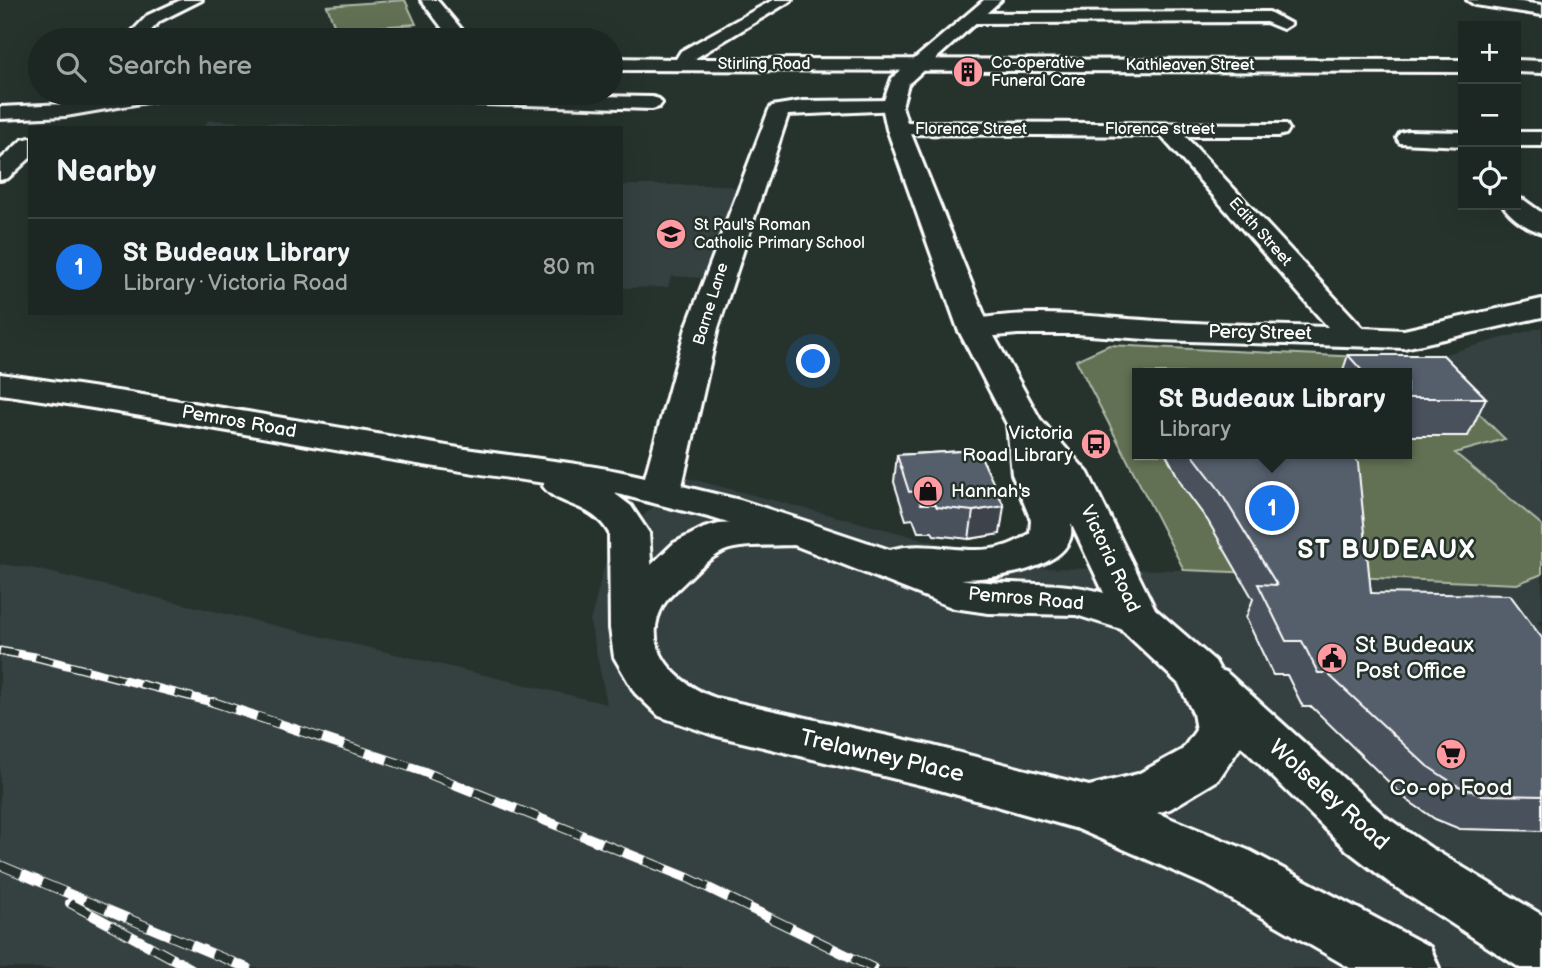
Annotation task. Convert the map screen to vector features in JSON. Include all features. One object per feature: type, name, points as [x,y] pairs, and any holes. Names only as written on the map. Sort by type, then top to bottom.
[{"type":"street","points":[[144,28],[153,18],[194,0]]},
{"type":"street","points":[[429,0],[451,28]]},
{"type":"street","points":[[682,63],[687,55],[784,0]]},
{"type":"street","points":[[895,118],[899,82],[993,0]]},
{"type":"street","points":[[1475,0],[1542,10]]},
{"type":"street","points":[[973,18],[1269,17],[1283,24]]},
{"type":"street","name":"Stirling Road","points":[[623,64],[918,65]]},
{"type":"street","name":"Kathleaven Street","points":[[918,65],[1458,66]]},
{"type":"street","points":[[1521,66],[1542,66]]},
{"type":"street","points":[[623,101],[642,101]]},
{"type":"street","points":[[49,126],[71,105]]},
{"type":"street","points":[[0,113],[66,110],[95,105]]},
{"type":"street","name":"Barne Lane","points":[[661,491],[702,328],[779,110],[803,107],[895,118]]},
{"type":"street","name":"Florence Street","points":[[895,118],[1043,129]]},
{"type":"street","name":"Victoria Road","points":[[895,118],[974,329],[1026,424],[1069,472],[1137,618],[1198,673],[1218,713],[1223,733],[1200,765],[1151,793],[1089,809]]},
{"type":"street","name":"Florence street","points":[[1043,129],[1278,129]]},
{"type":"street","name":"Edith Street","points":[[1167,130],[1352,335]]},
{"type":"street","points":[[1408,138],[1458,139]]},
{"type":"street","points":[[1521,139],[1542,139]]},
{"type":"street","points":[[0,173],[28,147]]},
{"type":"street","points":[[1521,209],[1542,225]]},
{"type":"street","name":"Percy Street","points":[[974,329],[1018,325],[1076,325],[1159,331],[1352,335],[1404,339],[1542,308]]},
{"type":"street","name":"Pemros Road","points":[[0,384],[96,397],[479,463],[604,479],[661,491],[797,532],[863,555],[954,593],[988,598],[1077,600],[1137,618]]},
{"type":"street","name":"Victoria Road","points":[[863,555],[953,565],[988,565],[1017,559],[1040,548],[1050,538],[1051,520],[1031,474],[1026,424]]},
{"type":"street","name":"Pemros Road","points":[[479,463],[578,491],[600,500],[622,519],[629,533],[633,628],[637,657],[652,680],[676,703]]},
{"type":"street","name":"Pemros Road","points":[[633,628],[644,598],[689,553],[719,537],[797,532]]},
{"type":"street","name":"Wolseley Road","points":[[1198,673],[1367,834],[1411,866],[1541,944]]},
{"type":"street","name":"Trelawney Place","points":[[676,703],[713,716],[929,766],[1089,809]]},
{"type":"street","points":[[1089,809],[1230,869],[1408,968]]},
{"type":"shaded area","points":[[208,120],[330,126],[205,126]]},
{"type":"shaded area","name":"St Paul's Roman Catholic Primary School","points":[[623,185],[733,187],[740,193],[703,278],[671,276],[668,287],[623,288]]},
{"type":"shaded area","points":[[1542,327],[1542,525],[1454,452],[1505,438],[1424,360]]},
{"type":"shaded area","points":[[687,478],[1035,568],[1184,570],[1517,584],[1542,574],[1542,621],[1537,622],[1542,627],[1542,968],[0,968],[0,564],[31,568],[607,704],[590,622],[610,544]]},
{"type":"green space","points":[[405,0],[416,24],[335,28],[327,6]]},
{"type":"green space","points":[[1109,345],[1424,360],[1505,439],[1455,453],[1542,525],[1542,574],[1517,584],[1184,570],[1076,360]]},
{"type":"building","points":[[1348,355],[1443,355],[1486,398],[1412,398],[1412,368],[1360,368]]},
{"type":"building","points":[[978,450],[1004,506],[973,511],[921,504],[916,491],[909,492],[897,455]]},
{"type":"building","points":[[1196,459],[1355,459],[1358,463],[1371,593],[1510,595],[1542,638],[1542,796],[1482,795],[1456,785],[1427,766],[1327,673],[1318,673],[1302,641],[1286,641],[1258,584],[1277,585],[1218,488]]},
{"type":"railway","points":[[0,651],[35,657],[219,704]]},
{"type":"railway","points":[[213,702],[422,771],[688,878],[873,968]]},
{"type":"railway","points":[[0,865],[247,968]]},
{"type":"railway","points":[[70,903],[190,968]]},
{"type":"place","name":"Co-operative Funeral Care","points":[[968,72]]},
{"type":"place","name":"St Paul's Roman Catholic Primary School","points":[[671,234]]},
{"type":"place","name":"Victoria Road Library","points":[[1096,444]]},
{"type":"place","name":"Hannah's","points":[[928,491]]},
{"type":"place","name":"St Budeaux Library","points":[[1272,508]]},
{"type":"place","name":"St Budeaux Post Office","points":[[1332,658]]},
{"type":"place","name":"Co-op Food","points":[[1451,754]]},
{"type":"district","name":"ST BUDEAUX","points":[[1387,550]]}]
